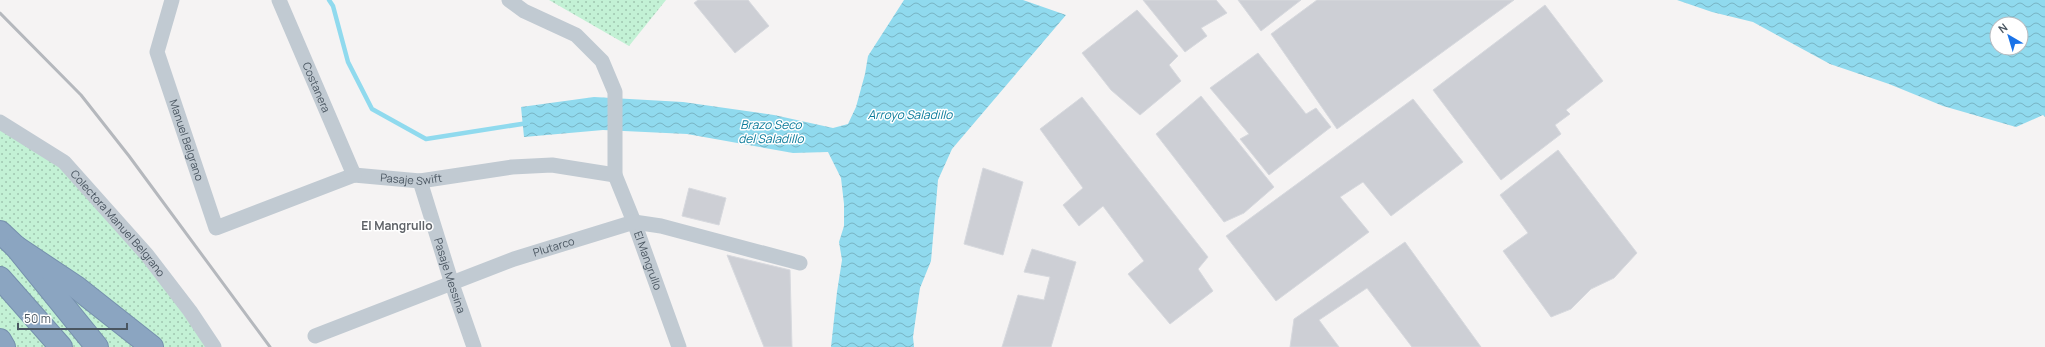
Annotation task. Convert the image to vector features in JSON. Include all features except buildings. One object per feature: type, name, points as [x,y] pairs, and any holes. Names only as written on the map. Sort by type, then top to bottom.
[{"type":"highway","points":[[0,232],[16,247],[97,347]]},
{"type":"highway","points":[[16,247],[76,287],[152,347]]},
{"type":"highway","points":[[0,278],[61,347]]},
{"type":"highway","points":[[0,340],[4,347]]},
{"type":"street","name":"Manuel Belgrano","points":[[172,0],[157,52],[216,228]]},
{"type":"street","name":"Costanera","points":[[278,0],[354,175]]},
{"type":"street","points":[[509,0],[524,11],[576,35],[602,61],[615,92],[614,175]]},
{"type":"street","name":"Colectora Manuel Belgrano","points":[[0,122],[64,162],[147,255],[190,311],[214,347]]},
{"type":"street","name":"Pasaje Swift","points":[[216,228],[354,175],[420,181],[512,167],[552,165],[614,175]]},
{"type":"street","name":"El Mangrullo","points":[[614,175],[634,222],[679,347]]},
{"type":"street","name":"Pasaje Messina","points":[[420,181],[452,284],[474,347]]},
{"type":"street","name":"Plutarco","points":[[315,336],[514,259],[634,222],[661,226],[800,263]]},
{"type":"green space","points":[[549,0],[666,0],[629,46]]},
{"type":"green space","points":[[0,122],[64,162],[214,347],[0,347]]},
{"type":"water","name":"Arroyo Saladillo","points":[[904,0],[1023,0],[1066,15],[952,149],[938,180],[931,261],[920,288],[913,337],[914,347],[831,347],[842,260],[839,242],[844,226],[844,204],[841,178],[828,152],[793,153],[687,134],[603,130],[524,137],[521,107],[594,97],[683,102],[774,115],[833,128],[848,124],[856,107],[865,74],[868,56]]},
{"type":"water","points":[[1677,0],[2045,0],[2045,117],[2043,115],[2016,127],[1943,106],[1889,84],[1830,64],[1753,22],[1712,12]]},
{"type":"waterway","name":"Brazo Seco del Saladillo","points":[[329,0],[333,6],[348,62],[372,109],[426,139],[528,123]]},
{"type":"railway","points":[[0,13],[81,95],[129,156],[270,347]]},
{"type":"district","name":"El Mangrullo","points":[[397,226]]}]
